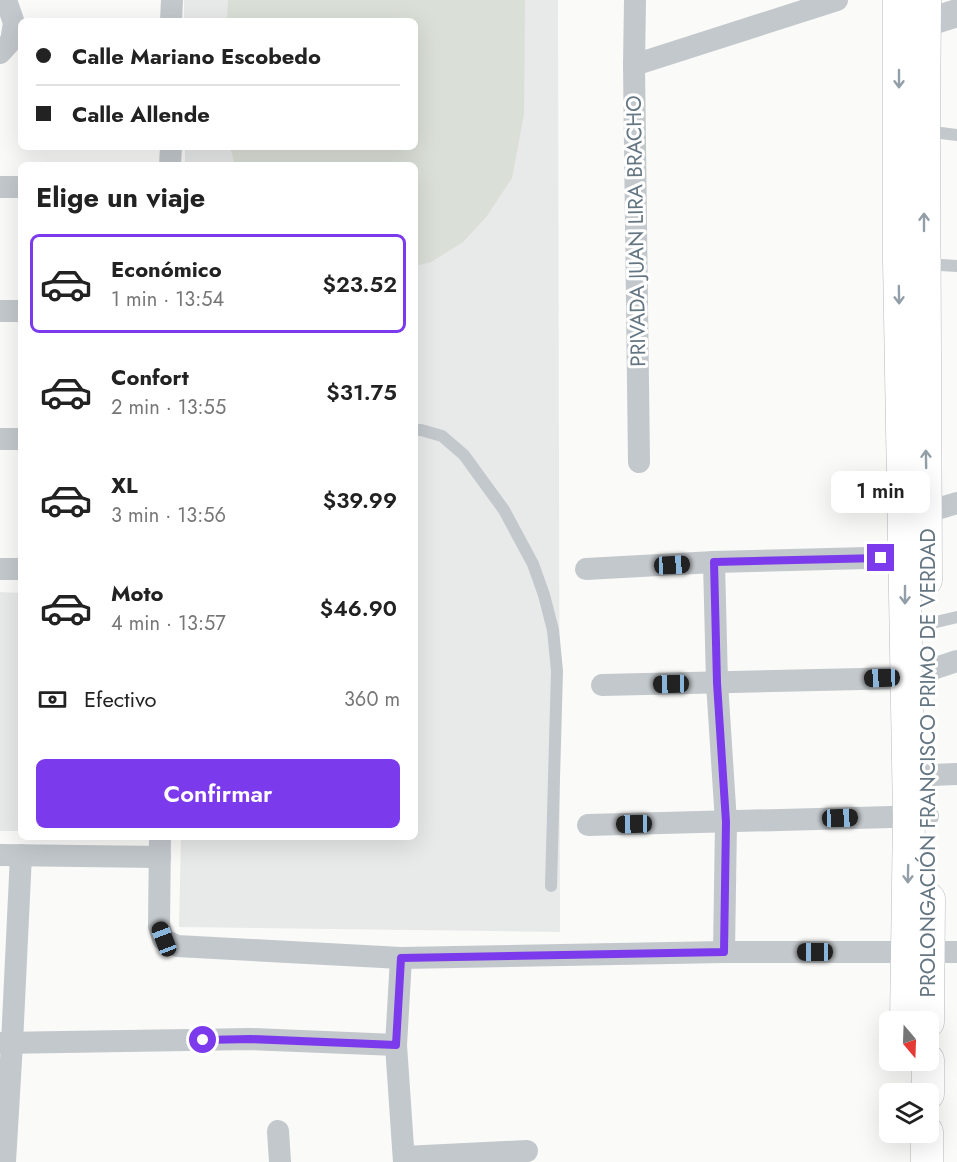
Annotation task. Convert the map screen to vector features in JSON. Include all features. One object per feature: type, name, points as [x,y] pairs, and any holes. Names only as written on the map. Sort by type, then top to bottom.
[{"type":"main road","name":"PROLONGACIÓN FRANCISCO PRIMO DE VERDAD","points":[[915,10],[924,131],[911,262],[927,513],[915,627]]},
{"type":"main road","name":"PROLONGACIÓN FRANCISCO PRIMO DE VERDAD","points":[[915,10],[905,557],[915,627],[916,674],[931,775],[919,816],[931,953],[928,1011]]},
{"type":"main road","name":"PROLONGACIÓN FRANCISCO PRIMO DE VERDAD","points":[[910,1011],[931,953]]},
{"type":"main road","points":[[905,1162],[906,1143]]},
{"type":"main road","points":[[927,1143],[927,1162]]},
{"type":"street","points":[[6,0],[14,23],[11,47]]},
{"type":"street","points":[[171,18],[172,0]]},
{"type":"street","name":"PRIVADA JUAN LIRA BRACHO","points":[[635,0],[639,462]]},
{"type":"street","points":[[634,65],[837,0]]},
{"type":"street","points":[[915,10],[957,13]]},
{"type":"street","points":[[0,187],[18,187]]},
{"type":"street","points":[[0,311],[18,312]]},
{"type":"street","points":[[0,439],[18,439]]},
{"type":"street","points":[[927,513],[957,503]]},
{"type":"street","points":[[586,569],[714,562],[905,557]]},
{"type":"street","points":[[714,562],[717,683],[726,822],[724,952]]},
{"type":"street","points":[[0,569],[18,569]]},
{"type":"street","points":[[602,685],[717,683],[916,674],[957,661]]},
{"type":"street","points":[[588,825],[919,816]]},
{"type":"street","points":[[4,1162],[11,855],[160,847],[159,926],[164,939],[177,946],[401,958],[724,952],[931,953]]},
{"type":"street","points":[[401,958],[396,1045],[404,1159],[526,1151]]},
{"type":"street","points":[[6,1043],[251,1039],[396,1045]]},
{"type":"street","points":[[278,1131],[280,1162]]},
{"type":"lane","points":[[924,131],[957,135]]},
{"type":"lane","points":[[911,262],[957,266]]},
{"type":"lane","points":[[418,430],[442,436],[464,455],[504,510],[533,564],[544,595],[553,630],[556,670],[551,886]]},
{"type":"lane","points":[[915,627],[957,617]]},
{"type":"shaded area","points":[[184,0],[558,0],[560,932],[179,927],[181,840],[418,840],[418,162],[185,162],[185,150],[418,150],[418,18],[184,18]]},
{"type":"shaded area","points":[[228,0],[525,0],[524,114],[512,178],[487,216],[463,242],[431,262],[418,265],[418,162],[234,162],[231,150],[418,150],[418,18],[227,18]]},
{"type":"shaded area","points":[[0,592],[18,593],[18,831],[0,831]]},
{"type":"route","points":[[203,1040],[251,1039],[396,1045],[401,958],[724,952],[726,822],[717,683],[714,562],[881,558]]}]
